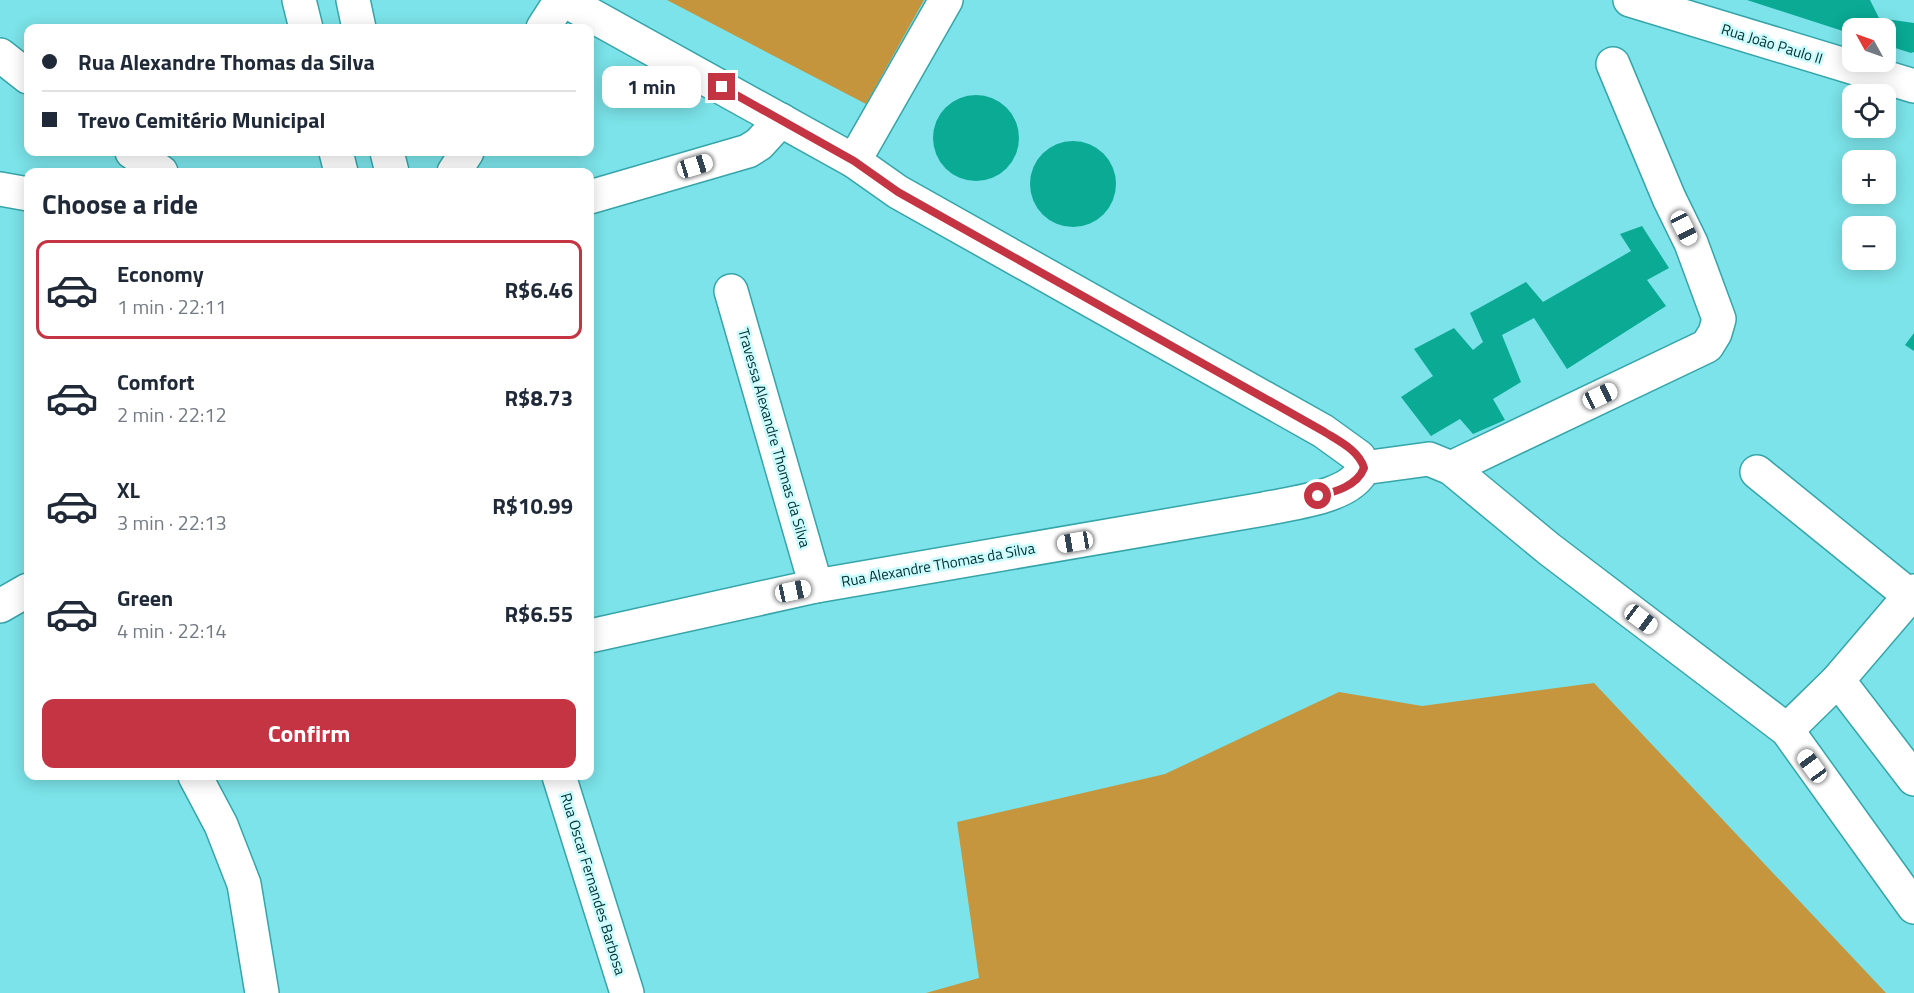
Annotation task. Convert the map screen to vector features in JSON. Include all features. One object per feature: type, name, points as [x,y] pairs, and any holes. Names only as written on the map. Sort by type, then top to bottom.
[{"type":"street","points":[[299,0],[305,24]]},
{"type":"street","points":[[353,0],[358,24]]},
{"type":"street","points":[[546,24],[562,0],[854,161],[898,192],[1323,431],[1359,457],[1364,468],[1429,459],[1451,468],[1549,549],[1787,730],[1914,907]]},
{"type":"street","points":[[854,161],[946,0]]},
{"type":"street","name":"Rua João Paulo II","points":[[1630,0],[1914,86]]},
{"type":"street","points":[[0,56],[24,74]]},
{"type":"street","points":[[1451,468],[1707,346],[1715,333],[1719,319],[1691,243],[1669,198],[1613,64]]},
{"type":"street","points":[[594,196],[747,151],[759,144],[781,120]]},
{"type":"street","points":[[138,156],[155,168]]},
{"type":"street","points":[[0,189],[24,193]]},
{"type":"street","name":"Travessa Alexandre Thomas da Silva","points":[[731,291],[816,586]]},
{"type":"street","name":"Rua Alexandre Thomas da Silva","points":[[594,635],[816,586],[1264,509],[1336,492],[1354,481],[1364,468]]},
{"type":"street","points":[[1757,472],[1912,594],[1838,680],[1787,730]]},
{"type":"street","points":[[0,606],[24,592]]},
{"type":"street","points":[[1838,680],[1914,779]]},
{"type":"street","points":[[197,780],[221,825],[244,884],[262,993]]},
{"type":"street","name":"Rua Oscar Fernandes Barbosa","points":[[559,780],[627,993]]},
{"type":"shaded area","points":[[667,0],[924,0],[866,104]]},
{"type":"shaded area","points":[[1594,683],[1886,993],[926,993],[979,978],[957,822],[1165,774],[1339,692],[1422,706]]},
{"type":"building","points":[[1747,0],[1870,0],[1879,18],[1842,18],[1842,31]]},
{"type":"building","points":[[1896,20],[1914,23],[1914,52],[1896,48]]},
{"type":"building","points":[[976,95],[993,98],[1007,107],[1016,121],[1019,138],[1016,155],[1007,169],[993,178],[976,181],[959,178],[945,169],[936,155],[933,138],[936,121],[945,107],[959,98]]},
{"type":"building","points":[[1073,141],[1090,144],[1104,153],[1113,167],[1116,184],[1113,201],[1104,215],[1090,224],[1073,227],[1056,224],[1042,215],[1033,201],[1030,184],[1033,167],[1042,153],[1056,144]]},
{"type":"building","points":[[1642,226],[1669,268],[1647,280],[1666,306],[1567,369],[1534,318],[1502,335],[1521,382],[1493,399],[1505,420],[1473,434],[1460,419],[1431,436],[1401,397],[1433,376],[1414,349],[1454,328],[1473,350],[1483,342],[1470,313],[1526,282],[1543,302],[1631,251],[1620,234]]},
{"type":"building","points":[[1914,333],[1914,351],[1905,345]]},
{"type":"route","points":[[722,87],[854,161],[898,192],[1343,444],[1359,457],[1364,468],[1354,481],[1336,492],[1318,496]]}]
